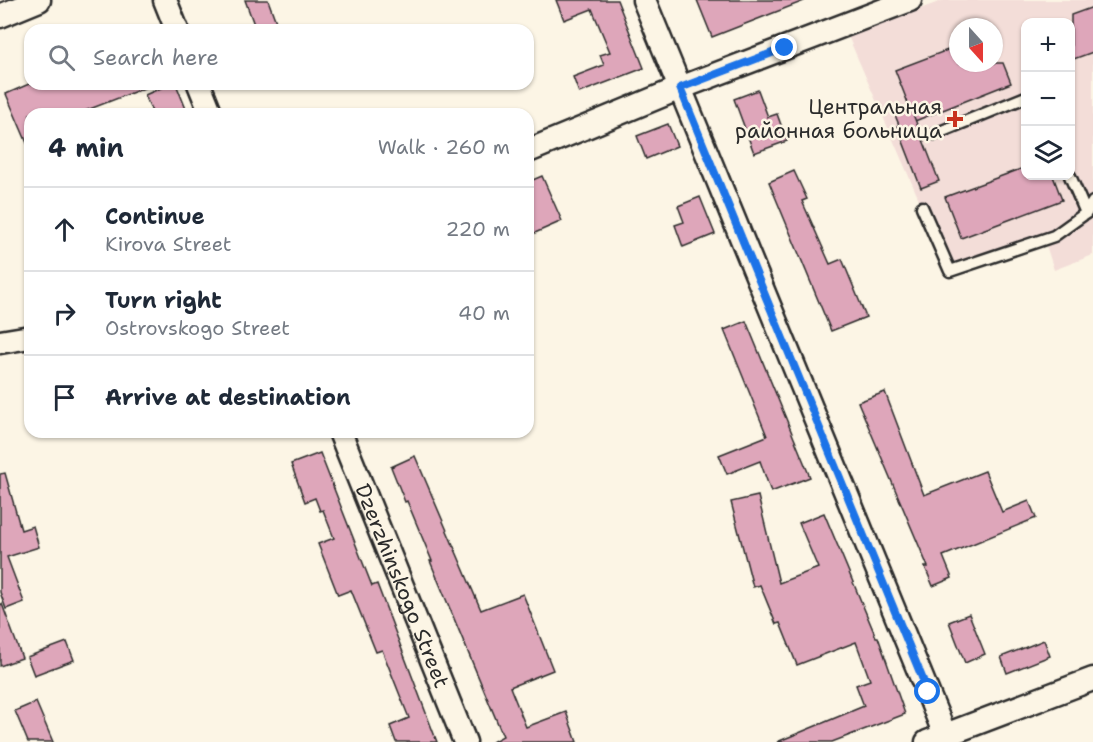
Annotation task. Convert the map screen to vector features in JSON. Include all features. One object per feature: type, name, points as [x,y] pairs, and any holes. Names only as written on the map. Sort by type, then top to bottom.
[{"type":"street","points":[[0,16],[39,0]]},
{"type":"street","points":[[165,0],[175,24]]},
{"type":"street","points":[[644,0],[940,740],[1093,679]]},
{"type":"street","points":[[534,149],[680,88],[910,0]]},
{"type":"street","points":[[201,90],[209,108]]},
{"type":"street","points":[[0,342],[24,338]]},
{"type":"street","name":"Dzerzhinskogo Street","points":[[342,438],[465,742]]},
{"type":"lane","points":[[935,134],[1021,100]]},
{"type":"lane","points":[[1072,180],[1086,213]]},
{"type":"lane","points":[[922,207],[950,271],[1054,236],[1086,213],[1093,202]]},
{"type":"shaded area","name":"Центральная районная больница","points":[[944,0],[1093,0],[1093,255],[1054,270],[1044,239],[950,271],[848,36]]},
{"type":"building","points":[[245,0],[268,0],[277,24],[254,24]]},
{"type":"building","points":[[556,0],[617,0],[644,68],[579,93],[573,77],[604,65],[600,55],[610,52],[592,9],[564,20]]},
{"type":"building","points":[[697,0],[804,0],[804,1],[712,37]]},
{"type":"building","points":[[1093,7],[1093,52],[1075,59],[1075,18],[1071,18],[1071,15]]},
{"type":"building","points":[[949,49],[949,72],[1003,72],[1003,63],[1011,83],[915,121],[895,70]]},
{"type":"building","points":[[24,86],[24,90],[139,90],[93,108],[24,108],[24,136],[6,94]]},
{"type":"building","points":[[156,90],[178,90],[186,108],[150,108],[145,95]]},
{"type":"building","points":[[758,90],[768,117],[777,114],[787,141],[754,153],[734,99]]},
{"type":"building","points":[[911,109],[939,181],[921,188],[897,126],[899,125],[895,115]]},
{"type":"building","points":[[668,124],[677,146],[646,159],[637,136]]},
{"type":"building","points":[[1021,169],[1021,180],[1054,180],[1062,200],[961,238],[945,197]]},
{"type":"building","points":[[794,171],[807,199],[802,201],[830,264],[842,259],[866,317],[831,331],[769,182]]},
{"type":"building","points":[[542,176],[562,221],[534,233],[534,179]]},
{"type":"building","points":[[700,197],[715,234],[683,247],[675,225],[684,222],[678,206]]},
{"type":"building","points":[[746,321],[810,477],[771,492],[760,461],[727,474],[719,455],[767,436],[724,330]]},
{"type":"building","points":[[885,392],[924,495],[985,471],[1002,512],[1029,501],[1036,518],[943,556],[952,578],[933,586],[925,567],[928,567],[858,402]]},
{"type":"building","points":[[320,453],[372,586],[377,584],[437,742],[396,742],[390,726],[409,718],[382,650],[376,652],[351,590],[338,595],[318,544],[334,538],[323,510],[320,511],[315,498],[305,502],[291,464]]},
{"type":"building","points":[[415,456],[481,610],[523,594],[553,670],[510,687],[526,727],[566,712],[577,742],[492,742],[503,736],[391,467]]},
{"type":"building","points":[[5,473],[21,530],[33,526],[39,547],[7,557],[24,602],[6,609],[0,592],[0,474]]},
{"type":"building","points":[[758,496],[779,583],[818,568],[799,523],[824,513],[876,637],[878,637],[905,714],[832,742],[777,742],[864,706],[856,685],[870,680],[856,642],[797,665],[780,623],[776,624],[760,585],[753,587],[731,502]]},
{"type":"building","points":[[0,604],[2,604],[22,658],[0,666]]},
{"type":"building","points":[[969,614],[985,654],[965,663],[949,622]]},
{"type":"building","points":[[1044,640],[1050,656],[1007,673],[1001,657]]},
{"type":"building","points":[[67,642],[74,660],[34,675],[27,657]]},
{"type":"building","points":[[36,702],[53,742],[28,742],[15,711]]},
{"type":"place","name":"Центральная районная больница","points":[[955,119]]},
{"type":"route","points":[[785,48],[680,88],[928,692]]}]
